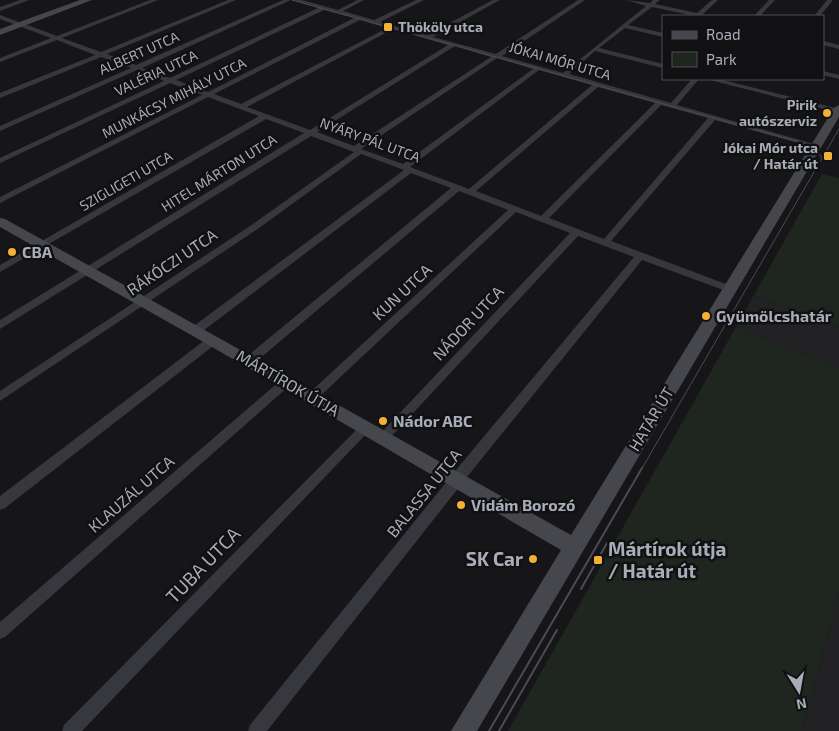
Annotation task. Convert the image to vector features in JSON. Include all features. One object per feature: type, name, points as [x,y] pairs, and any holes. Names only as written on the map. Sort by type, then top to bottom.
[{"type":"main road","points":[[0,32],[88,0]]},
{"type":"main road","name":"HATÁR ÚT","points":[[462,731],[838,109]]},
{"type":"main road","name":"MÁRTÍROK ÚTJA","points":[[0,222],[87,272],[249,360],[311,398],[574,547]]},
{"type":"street","points":[[0,9],[26,0]]},
{"type":"street","points":[[0,60],[155,0]]},
{"type":"street","points":[[0,96],[233,0]]},
{"type":"street","name":"ALBERT UTCA","points":[[0,129],[288,0]]},
{"type":"street","name":"JÓKAI MÓR UTCA","points":[[300,0],[322,8],[817,146]]},
{"type":"street","points":[[338,12],[361,0]]},
{"type":"street","points":[[375,22],[420,0]]},
{"type":"street","points":[[428,37],[497,0]]},
{"type":"street","name":"RÁKÓCZI UTCA","points":[[0,397],[143,301],[358,150],[582,0]]},
{"type":"street","points":[[629,0],[697,15]]},
{"type":"street","points":[[564,75],[657,0]]},
{"type":"street","points":[[702,15],[715,0]]},
{"type":"street","points":[[758,15],[772,0]]},
{"type":"street","points":[[818,15],[830,0]]},
{"type":"street","name":"VALÉRIA UTCA","points":[[0,161],[322,8]]},
{"type":"street","name":"NYÁRY PÁL UTCA","points":[[0,17],[730,289]]},
{"type":"street","name":"MUNKÁCSY MIHÁLY UTCA","points":[[0,200],[359,18]]},
{"type":"street","points":[[624,26],[662,36]]},
{"type":"street","points":[[241,107],[393,27]]},
{"type":"street","points":[[824,43],[839,47]]},
{"type":"street","name":"HITEL MÁRTON UTCA","points":[[0,325],[454,44]]},
{"type":"street","points":[[594,49],[662,66]]},
{"type":"street","points":[[195,330],[538,68]]},
{"type":"street","points":[[824,73],[839,77]]},
{"type":"street","points":[[672,106],[695,80]]},
{"type":"street","points":[[716,80],[838,109]]},
{"type":"street","points":[[470,192],[596,85]]},
{"type":"street","points":[[543,219],[660,102]]},
{"type":"street","name":"SZIGLIGETI UTCA","points":[[0,269],[265,116]]},
{"type":"street","points":[[606,242],[713,117]]},
{"type":"street","points":[[249,360],[458,187]]},
{"type":"street","name":"KUN UTCA","points":[[311,398],[514,209]]},
{"type":"street","name":"NÁDOR UTCA","points":[[382,438],[576,232]]},
{"type":"street","name":"BALASSA UTCA","points":[[256,731],[640,256]]},
{"type":"street","points":[[0,504],[213,340]]},
{"type":"street","name":"KLAUZÁL UTCA","points":[[0,632],[285,383]]},
{"type":"street","name":"TUBA UTCA","points":[[70,731],[365,428]]},
{"type":"shaded area","points":[[754,295],[839,328],[839,368],[736,327]]},
{"type":"shaded area","points":[[839,594],[839,731],[802,731]]},
{"type":"green space","points":[[822,174],[839,178],[839,328],[754,295]]},
{"type":"green space","points":[[736,327],[839,368],[839,594],[802,731],[508,731]]},
{"type":"tram line","points":[[292,0],[803,143],[816,149],[822,158]]},
{"type":"tram line","points":[[641,470],[839,129]]},
{"type":"tram line","points":[[489,731],[642,468]]},
{"type":"tram line","points":[[581,589],[607,543]]},
{"type":"tram line","points":[[499,731],[557,630]]},
{"type":"place","name":"Thököly utca","points":[[388,27]]},
{"type":"place","name":"Pirik autószerviz","points":[[827,113]]},
{"type":"place","name":"Jókai Mór utca / Határ út","points":[[828,156]]},
{"type":"place","name":"CBA","points":[[12,252]]},
{"type":"place","name":"Gyümölcshatár","points":[[706,316]]},
{"type":"place","name":"Nádor ABC","points":[[383,421]]},
{"type":"place","name":"Vidám Borozó","points":[[461,505]]},
{"type":"place","name":"SK Car","points":[[533,559]]},
{"type":"place","name":"Mártírok útja / Határ út","points":[[598,560]]}]
